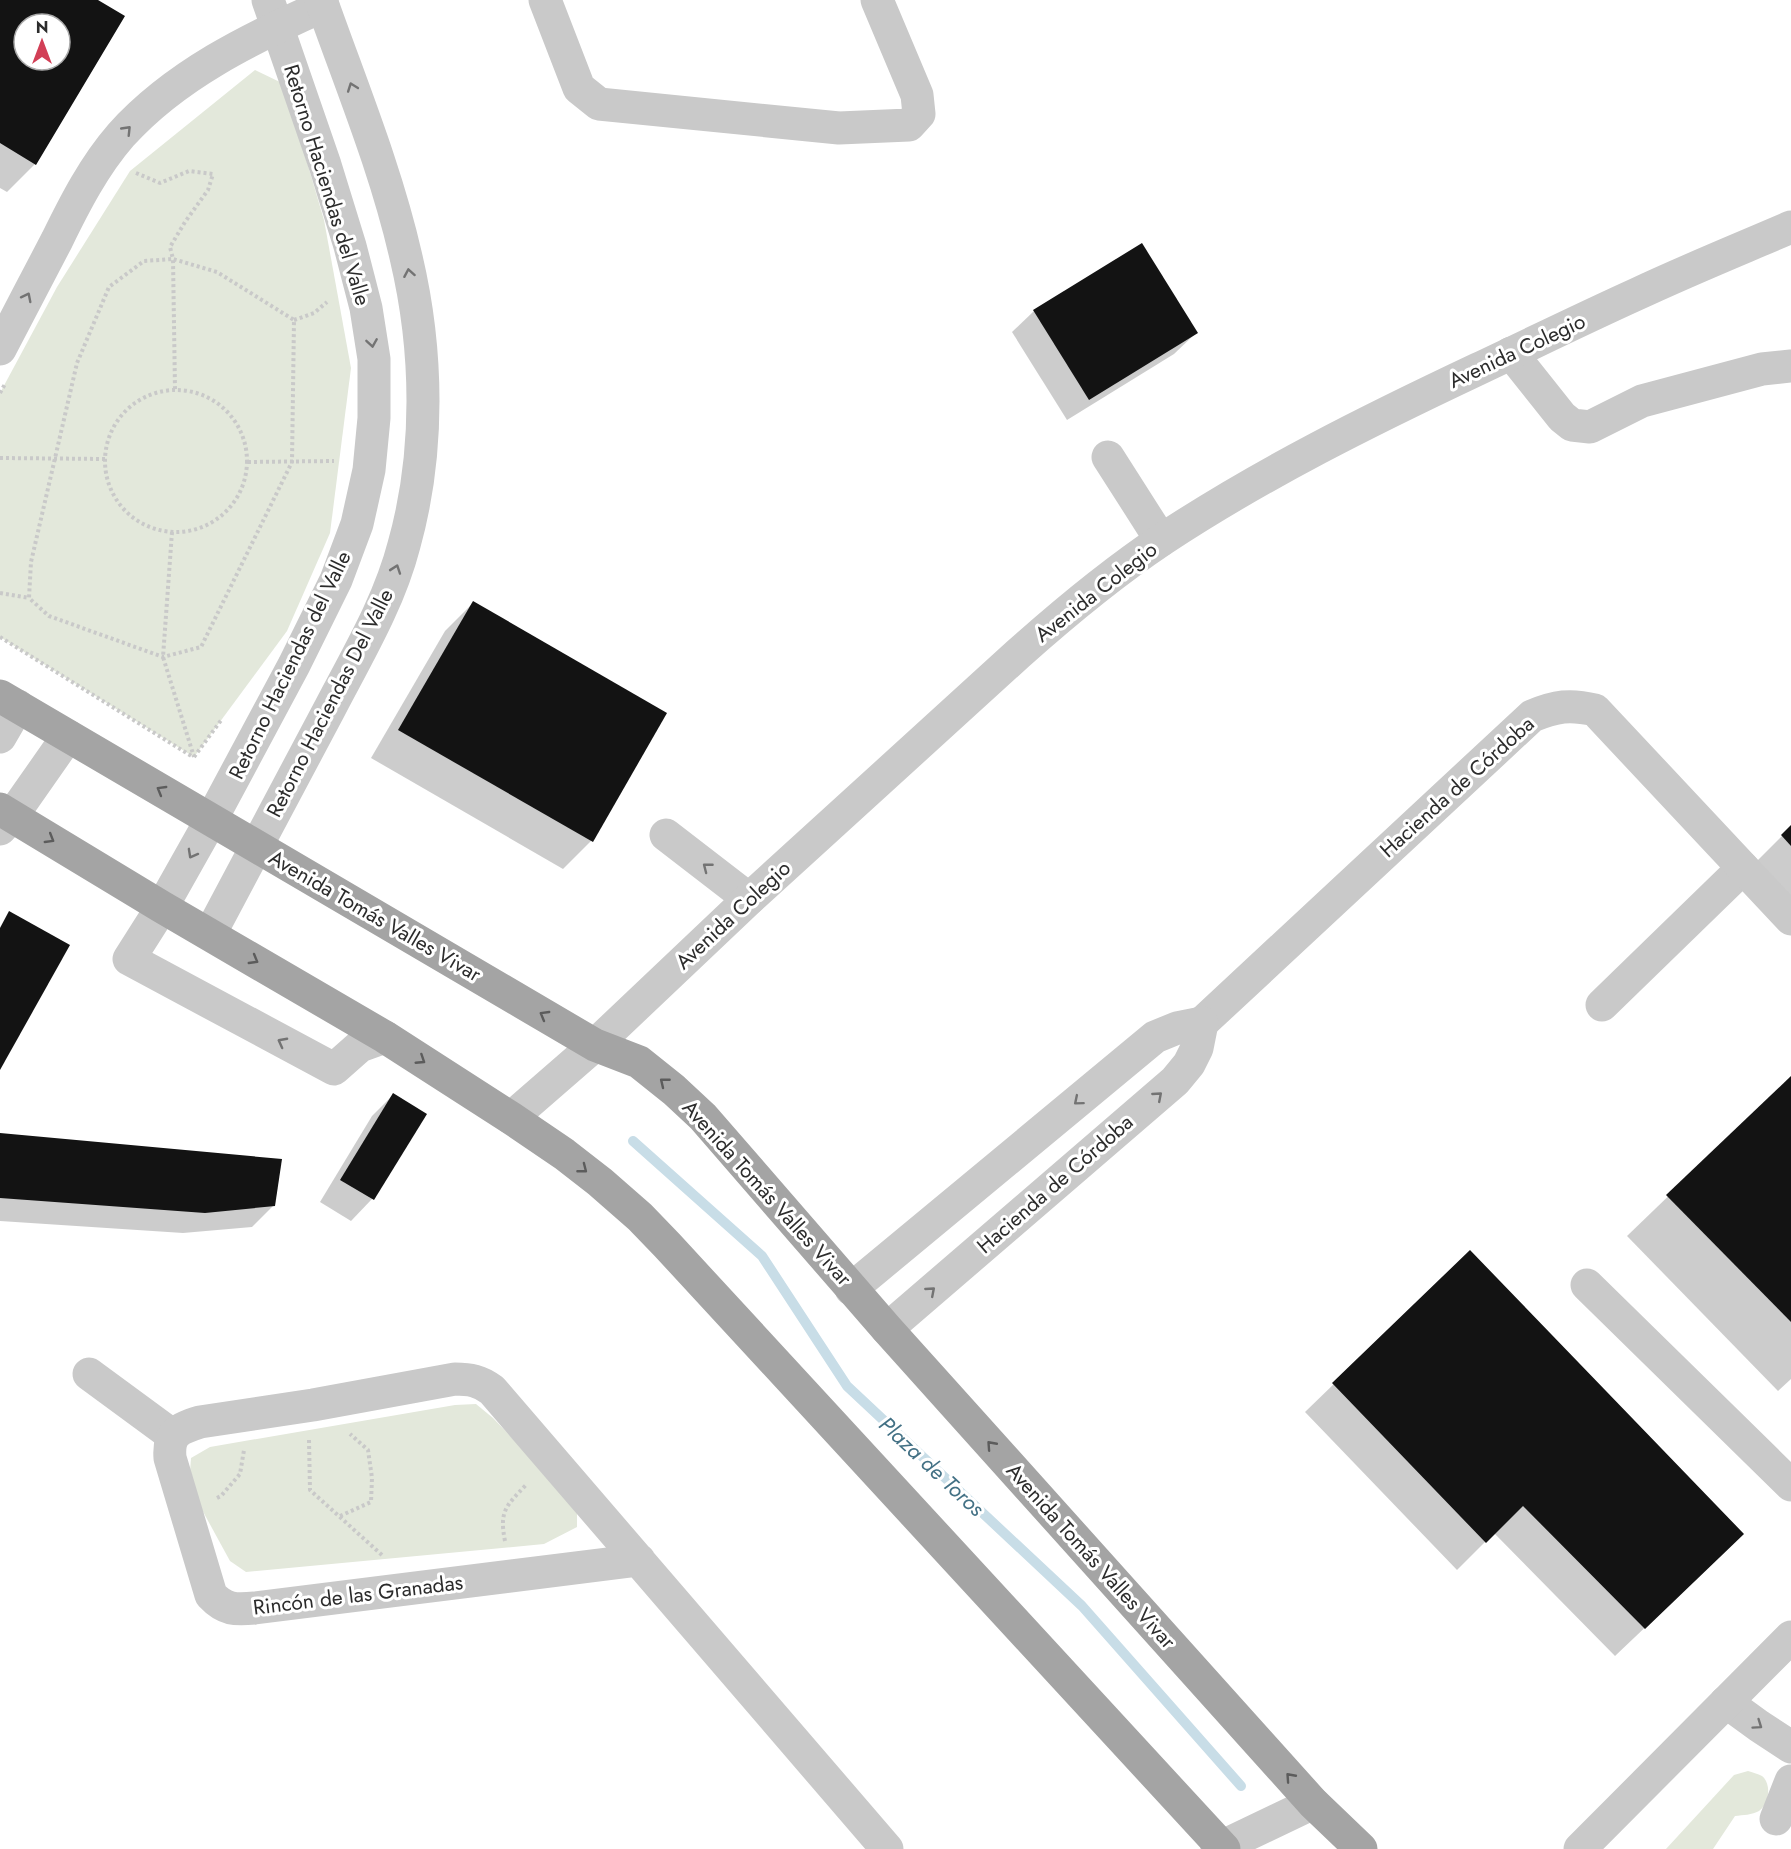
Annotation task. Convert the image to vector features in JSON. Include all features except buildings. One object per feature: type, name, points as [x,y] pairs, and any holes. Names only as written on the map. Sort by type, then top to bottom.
[{"type":"main road","name":"Avenida Tomás Valles Vivar","points":[[9,701],[595,1045],[639,1062],[674,1090],[703,1117],[886,1329],[1313,1803],[1361,1849]]},
{"type":"main road","points":[[4,818],[210,934],[386,1037],[511,1118],[600,1182],[668,1245],[1221,1848]]},
{"type":"street","points":[[545,0],[579,88],[599,104],[839,128],[909,125],[918,114],[917,95],[877,0]]},
{"type":"street","points":[[5,362],[79,196],[121,135],[178,84],[214,62],[272,13],[322,3]]},
{"type":"street","name":"Retorno Haciendas Del Valle","points":[[210,934],[364,644],[388,593],[404,547],[415,503],[422,412],[421,366],[417,321],[406,258],[376,158],[322,3]]},
{"type":"street","name":"Retorno Haciendas del Valle","points":[[272,13],[325,165],[366,308],[374,359],[374,418],[369,470],[357,524],[336,580],[212,820],[129,959],[334,1070],[360,1046],[386,1037]]},
{"type":"street","name":"Avenida Colegio","points":[[511,1118],[595,1045],[749,899],[1052,624],[1161,540],[1291,463],[1404,404],[1638,293],[1791,227]]},
{"type":"street","points":[[1511,353],[1562,417],[1572,425],[1590,427],[1642,401],[1762,369],[1791,366]]},
{"type":"street","points":[[1108,457],[1161,540]]},
{"type":"street","points":[[0,736],[9,701]]},
{"type":"street","name":"Hacienda de Córdoba","points":[[851,1289],[1155,1037],[1177,1028],[1202,1023],[1532,716],[1550,708],[1568,706],[1595,710],[1791,919]]},
{"type":"street","points":[[4,818],[68,736]]},
{"type":"street","points":[[666,835],[749,899]]},
{"type":"street","points":[[1602,1005],[1743,868]]},
{"type":"street","name":"Hacienda de Córdoba","points":[[886,1329],[1175,1081],[1189,1064],[1197,1048],[1202,1023]]},
{"type":"street","points":[[1587,1285],[1791,1485]]},
{"type":"street","points":[[89,1374],[172,1435],[184,1427],[200,1422],[313,1405],[455,1378],[470,1378],[482,1382],[492,1390],[887,1849]]},
{"type":"street","name":"Rincón de las Granadas","points":[[172,1435],[169,1446],[170,1458],[211,1595],[227,1608],[240,1610],[639,1560]]},
{"type":"street","points":[[1580,1849],[1791,1637]]},
{"type":"street","points":[[1726,1702],[1791,1747]]},
{"type":"street","points":[[1776,1819],[1791,1781]]},
{"type":"street","points":[[1221,1848],[1313,1803]]},
{"type":"path","points":[[130,171],[160,183],[189,171],[213,174],[208,190],[170,246],[173,259],[175,390]]},
{"type":"path","points":[[29,598],[31,562],[77,363],[109,287],[144,261],[173,259],[217,272],[294,320]]},
{"type":"path","points":[[294,320],[314,313],[330,299]]},
{"type":"path","points":[[0,593],[29,598],[49,616],[163,657],[201,647],[292,462],[294,320]]},
{"type":"path","points":[[0,393],[5,362]]},
{"type":"path","points":[[175,390],[197,393],[218,403],[234,419],[244,440],[248,462],[244,485],[233,505],[216,520],[195,530],[172,532],[148,526],[128,513],[113,494],[106,471],[106,447],[115,425],[130,407],[151,395],[175,390]]},
{"type":"path","points":[[0,458],[106,459]]},
{"type":"path","points":[[248,462],[339,460]]},
{"type":"path","points":[[172,532],[163,657],[194,757]]},
{"type":"path","points":[[0,637],[194,757]]},
{"type":"path","points":[[194,757],[227,712]]},
{"type":"path","points":[[309,1430],[310,1490],[386,1559],[374,1560]]},
{"type":"path","points":[[340,1516],[371,1502],[372,1478],[368,1450],[347,1431]]},
{"type":"path","points":[[210,1500],[221,1496],[240,1474],[246,1441]]},
{"type":"path","points":[[506,1548],[502,1526],[506,1505],[526,1485]]},
{"type":"shaded area","points":[[255,70],[284,84],[324,220],[351,368],[330,533],[287,631],[194,757],[0,637],[0,393],[57,287],[130,171]]},
{"type":"shaded area","points":[[476,1404],[493,1418],[577,1506],[577,1527],[544,1544],[246,1572],[230,1561],[189,1486],[191,1458],[210,1447],[455,1405]]},
{"type":"shaded area","points":[[1748,1771],[1762,1776],[1767,1784],[1767,1799],[1759,1811],[1735,1816],[1713,1849],[1666,1849],[1734,1775]]},
{"type":"waterway","name":"Plaza de Toros","points":[[633,1141],[762,1256],[847,1386],[1082,1606],[1241,1786]]}]
